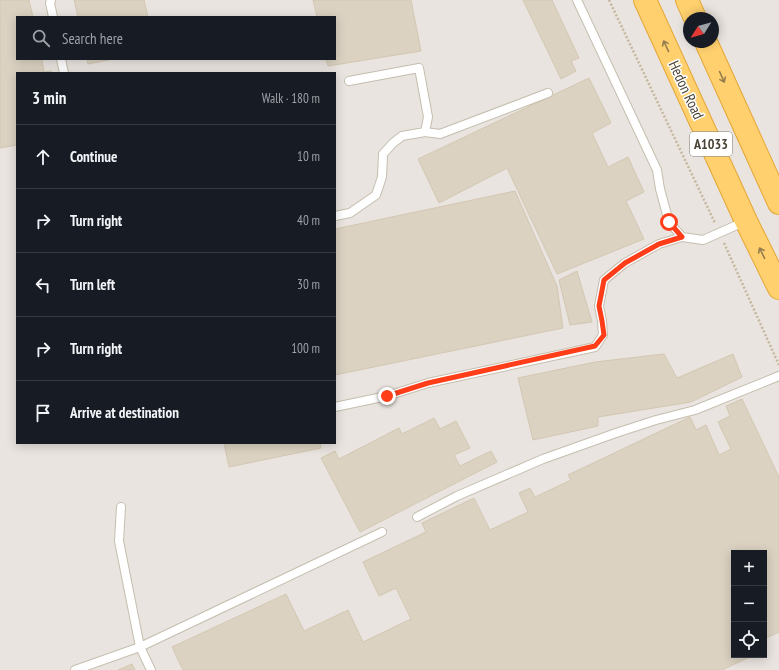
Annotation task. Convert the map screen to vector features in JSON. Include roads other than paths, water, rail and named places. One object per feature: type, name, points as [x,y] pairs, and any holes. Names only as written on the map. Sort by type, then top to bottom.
[{"type":"highway","name":"Hedon Road","points":[[645,0],[746,221],[779,288]]},
{"type":"highway","points":[[686,0],[692,12]]},
{"type":"highway","name":"A1033","points":[[709,48],[779,203]]},
{"type":"lane","points":[[50,0],[53,16]]},
{"type":"lane","points":[[577,0],[658,170],[660,189],[669,222],[682,237]]},
{"type":"lane","points":[[61,60],[64,72]]},
{"type":"lane","points":[[349,81],[419,68],[428,117],[425,132]]},
{"type":"lane","points":[[336,216],[350,213],[376,195],[382,177],[383,154],[402,136],[425,132],[440,134],[548,93]]},
{"type":"lane","points":[[336,407],[387,396],[428,383],[595,346],[604,335],[599,306],[604,280],[625,263],[659,244],[682,237],[703,240],[746,221]]},
{"type":"lane","points":[[416,517],[456,496],[543,459],[656,420],[695,410],[779,376]]},
{"type":"lane","points":[[121,507],[119,541],[140,647],[151,670]]},
{"type":"lane","points":[[75,670],[140,647],[382,532]]}]
